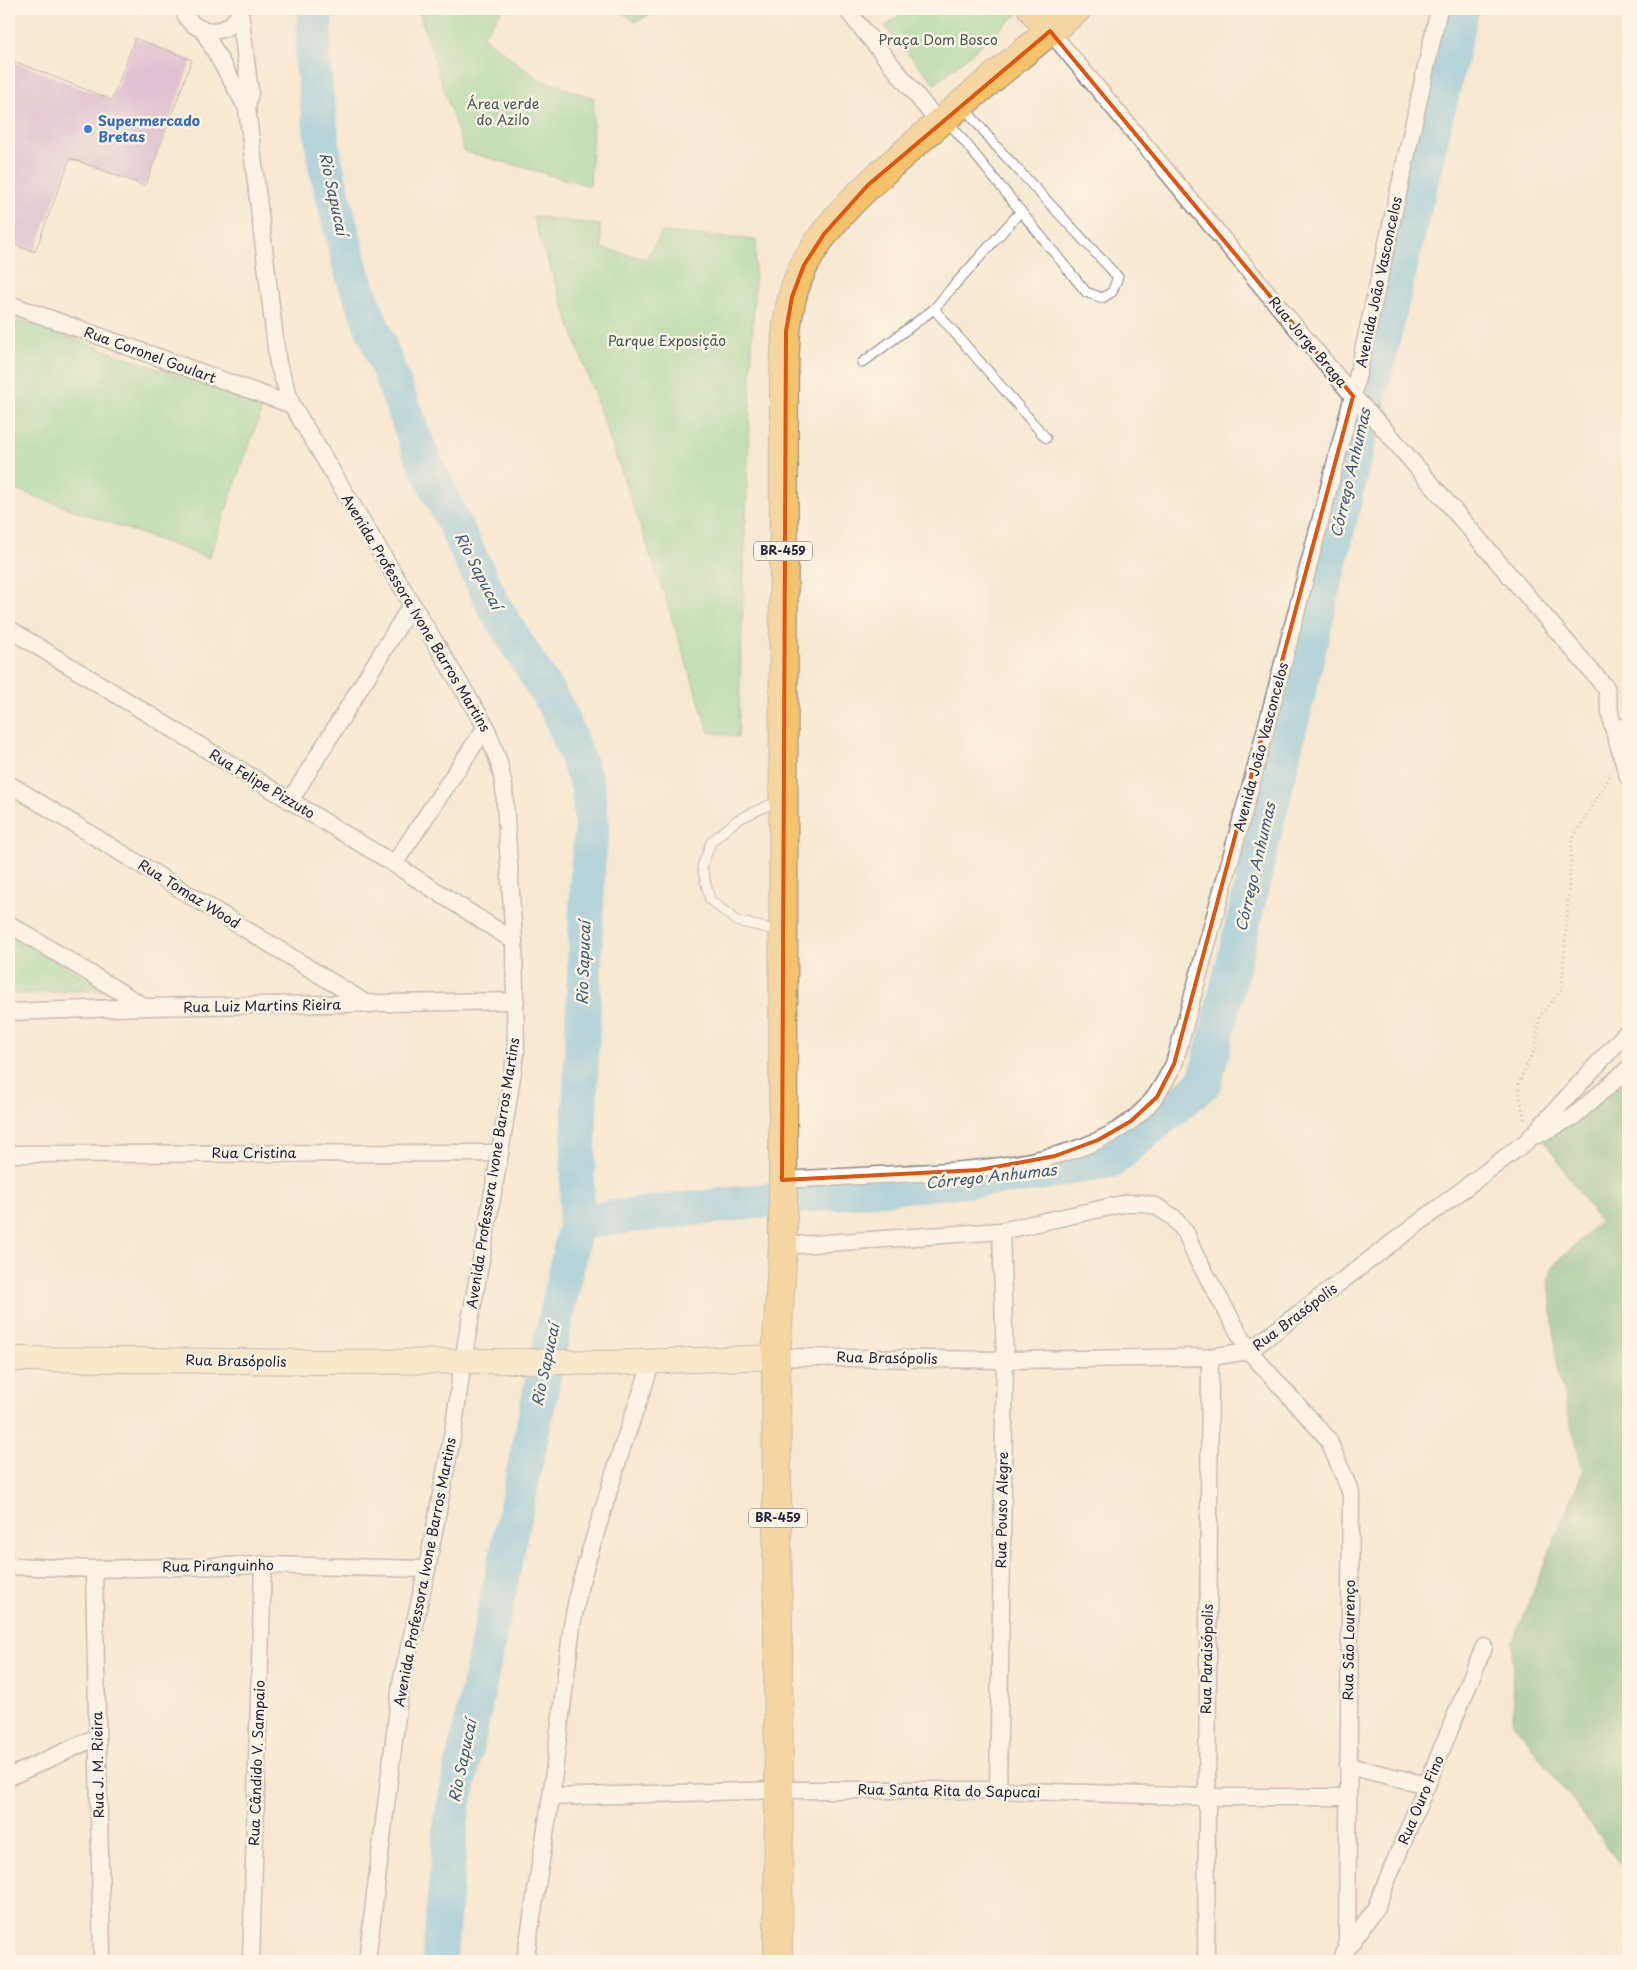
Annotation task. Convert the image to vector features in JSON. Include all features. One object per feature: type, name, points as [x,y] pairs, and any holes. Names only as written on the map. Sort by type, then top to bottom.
[{"type":"highway","name":"Rua Jorge Braga","points":[[1032,9],[1050,31]]},
{"type":"highway","name":"BR-459","points":[[778,1961],[780,1790],[776,1357],[783,1238],[782,931],[785,341],[792,297],[804,265],[824,234],[868,185],[1076,9]]},
{"type":"street","name":"Avenida Professora Ivone Barros Martins","points":[[183,9],[192,24],[203,30],[247,108]]},
{"type":"street","name":"Avenida João Vasconcelos","points":[[782,1186],[979,1170],[1055,1156],[1098,1140],[1131,1121],[1157,1096],[1174,1064],[1355,398],[1439,9]]},
{"type":"street","name":"Avenida Professora Ivone Barros Martins","points":[[240,11],[250,92],[247,108],[278,364],[292,405],[486,727],[500,764],[504,787],[514,941],[516,1051],[463,1360],[454,1426],[427,1569],[401,1683],[367,1961]]},
{"type":"street","points":[[203,30],[212,31],[229,26],[240,11]]},
{"type":"street","points":[[853,11],[902,80],[949,115]]},
{"type":"street","name":"Rua Jorge Braga","points":[[1050,31],[1355,398],[1385,430],[1606,688],[1612,724],[1628,777]]},
{"type":"street","name":"Rua Coronel Goulart","points":[[9,304],[292,405]]},
{"type":"street","points":[[290,801],[412,604]]},
{"type":"street","name":"Rua Felipe Pizzuto","points":[[9,629],[394,864],[514,941]]},
{"type":"street","points":[[1612,724],[1628,730]]},
{"type":"street","points":[[394,864],[486,727]]},
{"type":"street","name":"Rua Tomaz Wood","points":[[9,784],[369,1005]]},
{"type":"street","points":[[9,924],[145,1007]]},
{"type":"street","name":"Rua Luiz Martins Rieira","points":[[9,1012],[145,1007],[369,1005],[516,1001]]},
{"type":"street","name":"Rua Brasópolis","points":[[9,1359],[330,1362],[518,1360],[609,1363],[776,1357],[1005,1360],[1210,1357],[1249,1351],[1527,1141],[1628,1031]]},
{"type":"street","points":[[1527,1141],[1573,1117],[1628,1069]]},
{"type":"street","name":"Rua Cristina","points":[[9,1154],[500,1153]]},
{"type":"street","name":"Rua São Lourenço","points":[[783,1238],[1001,1231],[1127,1203],[1156,1206],[1173,1217],[1186,1233],[1195,1255],[1249,1351],[1328,1439],[1350,1494],[1348,1766],[1343,1954]]},
{"type":"street","name":"Rua Pouso Alegre","points":[[998,1790],[1005,1360],[1001,1231]]},
{"type":"street","name":"Rua Paraisópolis","points":[[1206,1961],[1210,1357]]},
{"type":"street","points":[[525,1961],[551,1797],[572,1625],[580,1584],[623,1445],[652,1362]]},
{"type":"street","name":"Rua Piranguinho","points":[[9,1566],[94,1569],[263,1565],[427,1569]]},
{"type":"street","name":"Rua Cândido V. Sampaio","points":[[251,1961],[263,1565]]},
{"type":"street","name":"Rua J. M. Rieira","points":[[94,1569],[102,1961]]},
{"type":"street","name":"Rua Ouro Fino","points":[[1343,1954],[1376,1907],[1484,1647]]},
{"type":"street","points":[[9,1777],[97,1737]]},
{"type":"street","points":[[1348,1766],[1427,1786]]},
{"type":"street","name":"Rua Santa Rita do Sapucai","points":[[551,1797],[780,1790],[998,1790],[1206,1797],[1347,1797]]},
{"type":"lane","points":[[949,115],[996,146],[1118,277],[1112,292],[1102,298],[1086,292],[1021,211],[949,115]]},
{"type":"lane","points":[[862,363],[934,309],[1021,211]]},
{"type":"lane","points":[[934,309],[1046,438]]},
{"type":"lane","points":[[782,931],[737,921],[710,900],[702,867],[711,842],[737,820],[783,799]]},
{"type":"path","points":[[1527,1141],[1518,1085],[1535,1048],[1540,1016],[1562,989],[1572,840],[1621,755]]},
{"type":"highlighted area","points":[[1050,31],[1353,396],[1174,1064],[1157,1097],[1131,1121],[1098,1140],[1055,1156],[979,1170],[782,1180],[786,331],[792,297],[804,265],[824,234],[868,185]]},
{"type":"green space","name":"Área verde do Azilo","points":[[418,9],[503,9],[483,36],[538,79],[594,98],[590,186],[464,151]]},
{"type":"green space","points":[[617,9],[663,9],[635,22]]},
{"type":"green space","name":"Praça Dom Bosco","points":[[907,9],[1018,9],[1021,11],[935,84],[885,27]]},
{"type":"green space","name":"Parque Exposição","points":[[532,216],[600,225],[602,248],[646,259],[662,232],[756,240],[738,737],[709,732],[664,594]]},
{"type":"green space","points":[[18,319],[263,406],[209,558],[9,487],[9,346]]},
{"type":"green space","points":[[9,932],[105,990],[9,994]]},
{"type":"green space","points":[[1628,1064],[1628,1874],[1513,1722],[1512,1642],[1583,1471],[1558,1372],[1549,1281],[1552,1267],[1599,1222],[1542,1137]]},
{"type":"building","name":"Supermercado Bretas","points":[[135,38],[192,60],[145,186],[70,158],[35,252],[9,243],[9,59],[112,100]]},
{"type":"waterway","name":"Rio Sapucaí","points":[[316,9],[312,60],[325,163],[352,274],[422,457],[494,606],[559,712],[588,787],[592,831],[588,863],[576,1222],[452,1815],[439,1961]]},
{"type":"waterway","name":"Córrego Anhumas","points":[[576,1222],[866,1189],[1032,1175],[1112,1160],[1205,1082],[1462,9]]},
{"type":"place","name":"Supermercado Bretas","points":[[88,129]]}]
